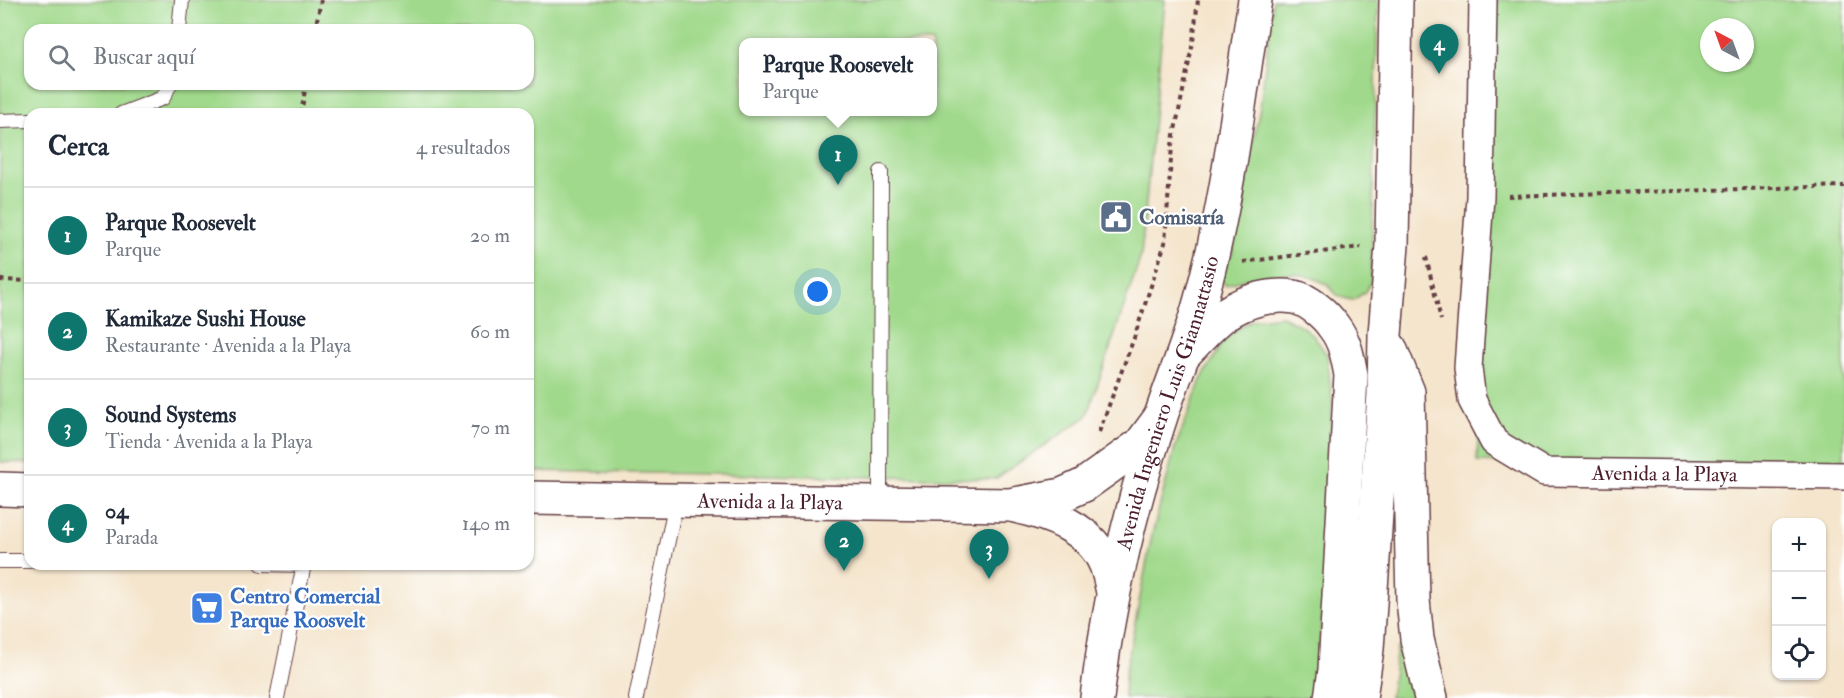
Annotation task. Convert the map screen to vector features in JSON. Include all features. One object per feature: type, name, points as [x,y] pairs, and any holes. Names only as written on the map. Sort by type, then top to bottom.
[{"type":"main road","name":"Avenida Ingeniero Luis Giannattasio","points":[[1097,698],[1113,592],[1132,512],[1160,418],[1185,354],[1210,267],[1223,203],[1255,0]]},
{"type":"main road","points":[[1360,698],[1367,649],[1392,245],[1396,0]]},
{"type":"main road","points":[[1185,354],[1226,314],[1246,302],[1271,297],[1295,297],[1315,307],[1334,326],[1345,346],[1352,375],[1335,670],[1331,698]]},
{"type":"main road","points":[[1385,335],[1408,392],[1413,600],[1417,639],[1431,698]]},
{"type":"main road","points":[[1010,505],[1062,495],[1084,485],[1135,449],[1160,418]]},
{"type":"main road","points":[[0,489],[24,490]]},
{"type":"main road","name":"Avenida a la Playa","points":[[534,498],[1010,505]]},
{"type":"main road","points":[[1010,505],[1046,513],[1065,522],[1085,537],[1098,550],[1106,565],[1113,592]]},
{"type":"street","points":[[1480,197],[1483,0]]},
{"type":"street","name":"Avenida a la Playa","points":[[1480,197],[1468,368],[1472,400],[1494,442],[1544,472],[1844,476]]},
{"type":"lane","points":[[180,24],[182,0]]},
{"type":"lane","points":[[137,108],[163,98],[167,90]]},
{"type":"lane","points":[[0,121],[24,120]]},
{"type":"lane","points":[[880,503],[881,172]]},
{"type":"lane","points":[[636,698],[676,501]]},
{"type":"lane","points":[[0,561],[24,561]]},
{"type":"lane","points":[[277,698],[303,570]]},
{"type":"path","points":[[316,24],[321,0]]},
{"type":"path","points":[[1095,440],[1130,348],[1165,243],[1172,145],[1193,42],[1198,0]]},
{"type":"path","points":[[302,108],[305,90]]},
{"type":"path","points":[[1480,197],[1844,186]]},
{"type":"path","points":[[1210,267],[1392,245],[1425,252],[1432,291],[1441,322]]},
{"type":"path","points":[[0,280],[24,281]]},
{"type":"green space","points":[[0,0],[1165,0],[1141,256],[1087,416],[995,479],[534,471],[534,108],[24,108],[24,463],[0,462]]},
{"type":"green space","points":[[1273,0],[1378,0],[1371,282],[1364,293],[1353,300],[1337,295],[1322,282],[1299,274],[1274,274],[1225,285],[1210,267],[1232,254],[1261,102]]},
{"type":"green space","points":[[1496,0],[1844,0],[1844,472],[1477,462]]},
{"type":"green space","points":[[1282,316],[1314,336],[1327,355],[1332,400],[1326,574],[1312,698],[1124,698],[1125,675],[1152,535],[1175,448],[1201,380],[1224,341],[1237,329],[1252,320]]},
{"type":"green space","points":[[1402,646],[1414,698],[1390,698],[1397,648]]},
{"type":"place","name":"04","points":[[1439,74]]},
{"type":"place","name":"Parque Roosevelt","points":[[838,185]]},
{"type":"place","name":"Comisaría","points":[[1116,217]]},
{"type":"place","name":"Kamikaze Sushi House","points":[[844,571]]},
{"type":"place","name":"Sound Systems","points":[[989,579]]},
{"type":"place","name":"Centro Comercial Parque Roosvelt","points":[[207,608]]}]
